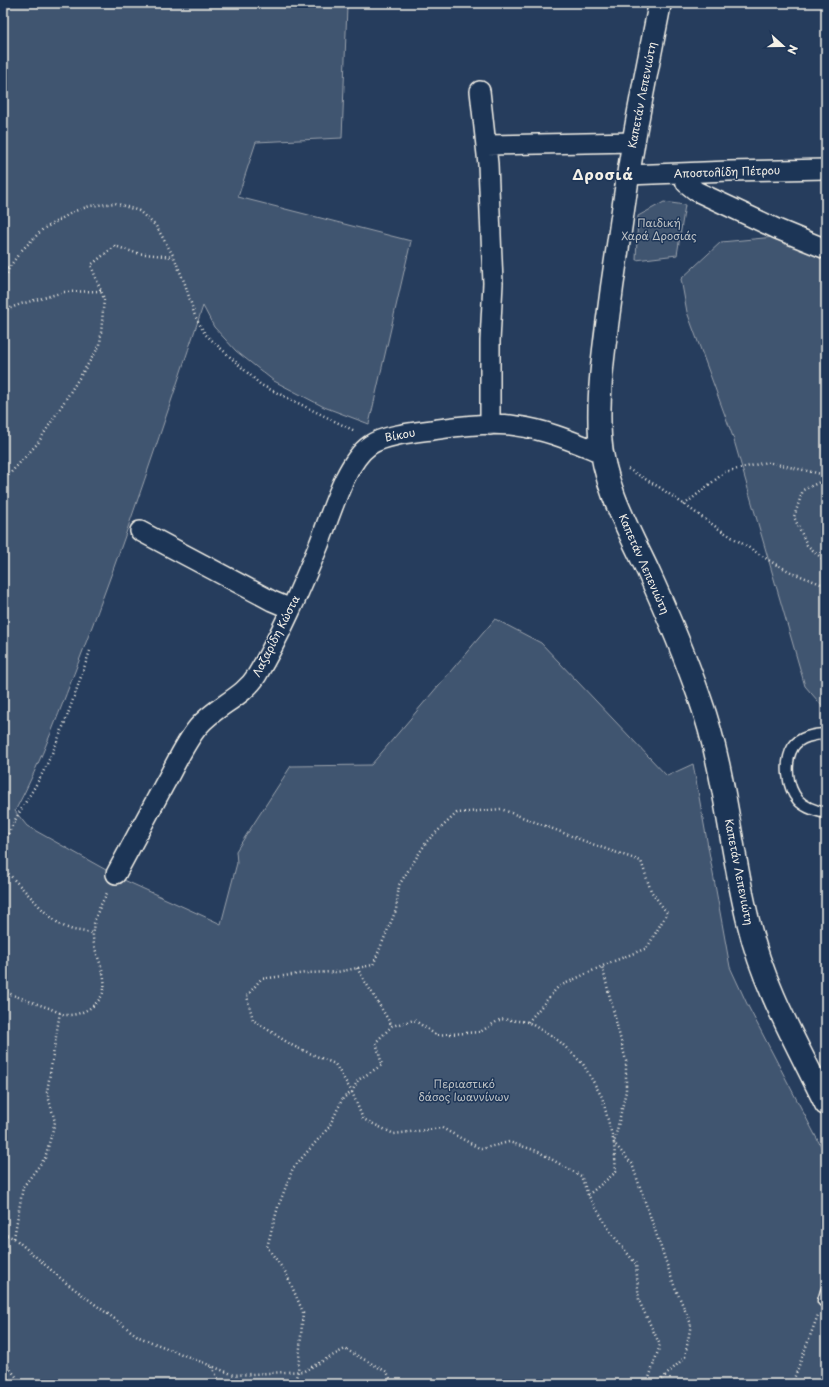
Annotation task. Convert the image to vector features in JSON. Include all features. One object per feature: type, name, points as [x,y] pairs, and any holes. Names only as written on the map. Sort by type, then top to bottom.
[{"type":"street","name":"Καπετάν Λεπενιώτη","points":[[660,3],[633,142],[610,301],[601,388],[600,426],[602,453],[613,492],[682,652],[712,735],[741,892],[757,956],[780,1010],[826,1104]]},
{"type":"street","points":[[480,91],[487,145],[493,283],[490,341],[490,425]]},
{"type":"street","points":[[487,145],[633,142]]},
{"type":"street","name":"Αποστολίδη Πέτρου","points":[[628,175],[826,169]]},
{"type":"street","points":[[683,173],[686,183],[696,191],[777,229],[826,249]]},
{"type":"street","name":"Βίκου","points":[[372,443],[384,438],[444,428],[517,425],[562,437],[602,453]]},
{"type":"street","name":"Λαζαρίδη Κώστα","points":[[116,874],[181,754],[192,737],[204,720],[239,695],[251,683],[261,668],[291,609],[345,479],[360,454],[372,443]]},
{"type":"street","points":[[140,531],[272,601],[291,609]]},
{"type":"lane","points":[[826,734],[815,734],[802,739],[793,746],[788,762],[788,775],[791,788],[799,801],[806,806],[826,813]]},
{"type":"lane","points":[[823,1301],[826,1291]]},
{"type":"path","name":"Βίκου","points":[[3,285],[9,268],[20,252],[43,229],[75,211],[90,206],[115,203],[139,211],[156,226],[174,257],[185,284],[195,316],[205,334],[261,385],[357,432],[368,438],[372,443]]},
{"type":"path","points":[[3,481],[38,443],[100,345],[104,299],[91,265],[115,246],[136,253],[174,257]]},
{"type":"path","points":[[3,269],[9,268]]},
{"type":"path","points":[[3,311],[21,304],[64,292],[101,291]]},
{"type":"path","points":[[602,453],[659,487],[719,529],[774,564],[792,573],[826,586]]},
{"type":"path","points":[[684,505],[725,472],[767,462],[826,475]]},
{"type":"path","points":[[826,479],[803,490],[794,517],[807,545],[826,562]]},
{"type":"path","points":[[3,849],[14,823],[46,768],[90,651]]},
{"type":"path","points":[[528,1022],[558,987],[602,966],[647,948],[667,913],[651,891],[641,861],[501,809],[457,814],[427,841],[399,885],[396,910],[373,965],[337,972],[306,973],[261,979],[247,996],[254,1020],[294,1046],[335,1064],[352,1092],[363,1119],[394,1134],[442,1128],[481,1149],[509,1142],[537,1151],[580,1176],[588,1195],[612,1234],[636,1264],[639,1301],[660,1345],[647,1384]]},
{"type":"path","points":[[3,868],[44,911],[58,923],[65,928],[93,933]]},
{"type":"path","points":[[3,992],[66,1015],[81,1013],[94,1006],[104,989],[102,972],[96,953],[93,933],[94,923],[98,911],[116,874]]},
{"type":"path","points":[[602,966],[626,1061],[626,1091],[614,1143]]},
{"type":"path","points":[[357,968],[392,1026]]},
{"type":"path","points":[[14,1238],[22,1187],[45,1158],[54,1122],[47,1092],[60,1012]]},
{"type":"path","points":[[294,1384],[298,1371],[303,1312],[286,1273],[267,1247],[278,1207],[293,1168],[329,1128],[343,1098],[352,1092],[358,1080],[382,1065],[376,1042],[392,1026],[414,1020],[436,1035],[480,1032],[501,1019],[528,1022],[558,1041],[583,1064],[602,1096],[614,1143],[616,1172],[588,1195]]},
{"type":"path","points":[[614,1143],[632,1164],[674,1285],[691,1324],[684,1357],[657,1384]]},
{"type":"path","points":[[3,1234],[14,1238],[65,1282],[138,1337],[234,1375],[304,1371],[345,1349],[387,1372],[393,1384]]},
{"type":"path","points":[[792,1384],[823,1301]]},
{"type":"path","points":[[3,1360],[20,1384]]},
{"type":"path","points":[[212,1366],[221,1384]]},
{"type":"path","points":[[788,1384],[794,1380]]},
{"type":"green space","name":"Περιαστικό δάσος Ιωαννίνων","points":[[3,3],[337,3],[347,6],[342,138],[256,142],[238,197],[411,241],[369,424],[324,407],[274,381],[236,351],[214,327],[203,306],[98,610],[51,734],[15,811],[27,826],[124,880],[221,924],[237,863],[236,851],[291,766],[371,765],[495,619],[541,643],[667,776],[693,764],[730,967],[748,1006],[826,1156],[826,1384],[3,1384]]},
{"type":"green space","name":"Παιδική Χαρά Δροσιάς","points":[[664,202],[685,205],[677,255],[636,260],[638,216]]},
{"type":"green space","points":[[775,237],[826,257],[826,708],[824,708],[805,686],[733,437],[687,312],[681,279],[721,242]]},
{"type":"district","name":"Δροσιά","points":[[603,175]]}]
